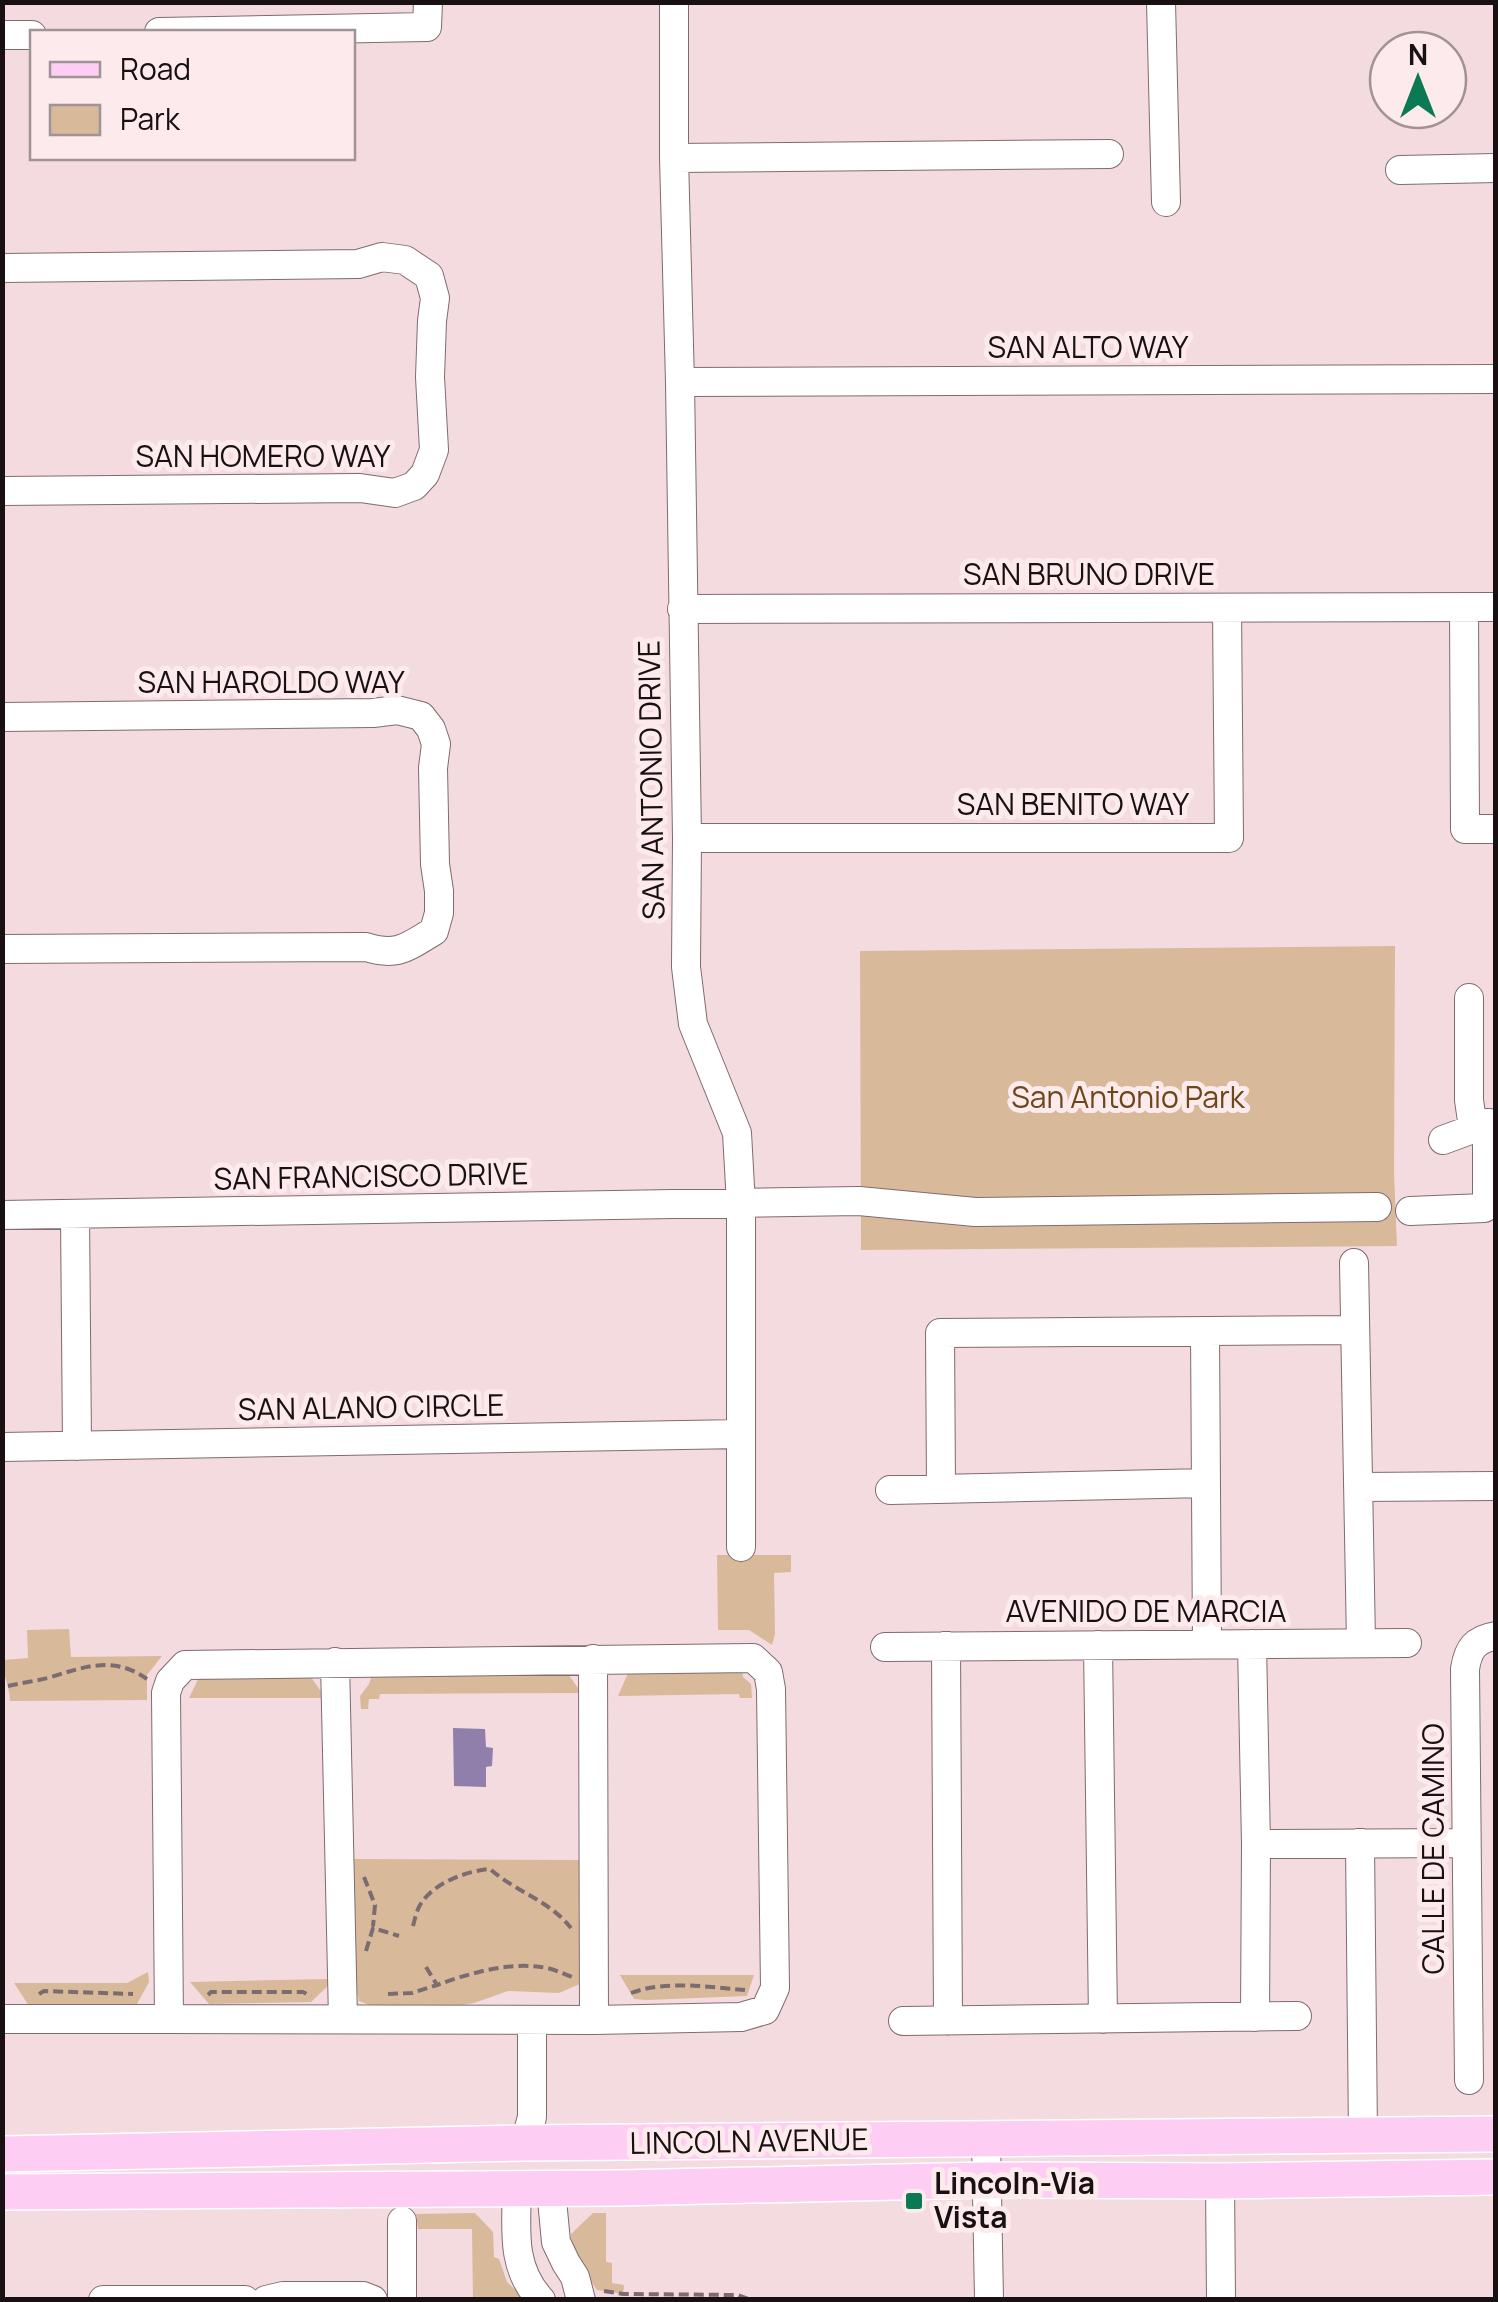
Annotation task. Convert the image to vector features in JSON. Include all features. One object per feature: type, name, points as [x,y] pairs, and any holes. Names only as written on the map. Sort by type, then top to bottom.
[{"type":"main road","name":"LINCOLN AVENUE","points":[[2,2154],[525,2143],[1496,2134]]},
{"type":"main road","points":[[534,2189],[542,2167],[555,2162],[626,2158],[667,2142]]},
{"type":"main road","points":[[322,2191],[354,2173],[378,2168],[495,2166],[514,2159],[525,2143]]},
{"type":"main road","name":"LINCOLN AVENUE","points":[[2,2192],[1496,2177]]},
{"type":"street","points":[[292,30],[427,28],[428,2]]},
{"type":"street","name":"SAN ANTONIO DRIVE","points":[[674,2],[686,967],[693,1024],[737,1132],[741,1204],[742,1548]]},
{"type":"street","points":[[1161,2],[1166,202]]},
{"type":"street","points":[[2,36],[30,35]]},
{"type":"street","points":[[674,158],[1109,154]]},
{"type":"street","points":[[1400,170],[1496,168]]},
{"type":"street","name":"SAN HOMERO WAY","points":[[2,268],[358,264],[382,257],[405,260],[428,276],[435,298],[430,377],[434,450],[425,474],[414,486],[395,493],[360,488],[2,491]]},
{"type":"street","name":"SAN ALTO WAY","points":[[680,382],[1496,380]]},
{"type":"street","points":[[1464,607],[1465,829],[1496,829]]},
{"type":"street","name":"SAN BRUNO DRIVE","points":[[682,608],[1496,607]]},
{"type":"street","name":"SAN BENITO WAY","points":[[687,838],[1229,838],[1227,608]]},
{"type":"street","name":"SAN HAROLDO WAY","points":[[2,718],[398,710],[421,716],[436,744],[435,864],[440,891],[440,914],[434,931],[408,947],[387,953],[366,947],[2,949]]},
{"type":"street","points":[[1410,1211],[1484,1208],[1487,1202],[1485,1125],[1469,1100],[1469,998]]},
{"type":"street","points":[[1444,1140],[1485,1125]]},
{"type":"street","name":"SAN FRANCISCO DRIVE","points":[[2,1214],[859,1201],[975,1212],[1377,1207]]},
{"type":"street","points":[[75,1214],[76,1446]]},
{"type":"street","points":[[1354,1262],[1360,1644]]},
{"type":"street","points":[[1205,1330],[1207,1644]]},
{"type":"street","points":[[941,1489],[940,1334],[1356,1330]]},
{"type":"street","name":"SAN ALANO CIRCLE","points":[[2,1446],[742,1434]]},
{"type":"street","points":[[890,1490],[1206,1484]]},
{"type":"street","points":[[1358,1487],[1496,1486]]},
{"type":"street","name":"CALLE DE CAMINO","points":[[1468,2080],[1465,1669],[1468,1653],[1478,1640],[1496,1636]]},
{"type":"street","name":"AVENIDO DE MARCIA","points":[[886,1647],[1407,1643]]},
{"type":"street","points":[[1252,1644],[1255,2017]]},
{"type":"street","points":[[1098,1645],[1103,2019]]},
{"type":"street","points":[[946,1646],[948,2021]]},
{"type":"street","points":[[2,2019],[594,2020],[742,2018],[766,2010],[775,1988],[772,1689],[768,1672],[753,1658],[185,1665],[170,1681],[166,1693],[169,2019]]},
{"type":"street","points":[[594,1659],[594,2020]]},
{"type":"street","points":[[335,1662],[343,2020]]},
{"type":"street","points":[[1256,1844],[1465,1843]]},
{"type":"street","points":[[1360,1844],[1363,2136]]},
{"type":"street","points":[[904,2021],[1296,2016]]},
{"type":"street","points":[[525,2143],[532,2117],[532,2020]]},
{"type":"street","points":[[986,2139],[989,2300]]},
{"type":"street","points":[[1220,2181],[1221,2300]]},
{"type":"street","points":[[534,2189],[516,2248],[533,2288],[562,2256]]},
{"type":"street","points":[[534,2189],[562,2256],[589,2295]]},
{"type":"street","points":[[402,2221],[402,2300]]},
{"type":"street","points":[[266,2300],[283,2296],[364,2296],[373,2300]]},
{"type":"street","points":[[103,2300],[245,2300]]},
{"type":"path","points":[[8,1686],[97,1665],[119,1665],[150,1681]]},
{"type":"path","points":[[413,1926],[420,1903],[439,1887],[470,1870],[490,1868],[506,1883],[550,1906],[578,1938]]},
{"type":"path","points":[[363,1875],[374,1905],[365,1965]]},
{"type":"path","points":[[373,1928],[399,1936]]},
{"type":"path","points":[[426,1966],[437,1985]]},
{"type":"path","points":[[380,1994],[412,1993],[471,1973],[516,1967],[540,1967],[582,1980]]},
{"type":"path","points":[[631,1993],[648,1987],[750,1990]]},
{"type":"path","points":[[35,1996],[44,1991],[132,1993],[140,1998]]},
{"type":"path","points":[[204,1998],[211,1992],[303,1992],[315,1998]]},
{"type":"path","points":[[589,2295],[738,2295],[752,2300]]},
{"type":"green space","name":"San Antonio Park","points":[[1395,946],[1397,1246],[861,1250],[860,951]]},
{"type":"green space","points":[[717,1555],[791,1555],[791,1572],[774,1573],[772,1645],[749,1630],[718,1630]]},
{"type":"green space","points":[[69,1629],[71,1657],[162,1656],[147,1675],[147,1700],[10,1701],[3,1660],[28,1658],[27,1630]]},
{"type":"green space","points":[[742,1670],[751,1684],[752,1698],[740,1698],[739,1694],[618,1696],[629,1671]]},
{"type":"green space","points":[[566,1671],[578,1693],[380,1694],[379,1699],[369,1699],[368,1709],[361,1709],[360,1696],[373,1673]]},
{"type":"green space","points":[[308,1673],[322,1698],[189,1698],[200,1675]]},
{"type":"green space","points":[[354,1859],[582,1860],[587,1968],[580,1984],[559,1993],[508,1991],[474,2003],[443,2008],[375,2007],[359,2001],[355,1983]]},
{"type":"green space","points":[[148,1972],[149,1982],[137,2004],[29,2006],[14,1983],[127,1983]]},
{"type":"green space","points":[[620,1975],[754,1975],[747,1996],[647,2000],[634,1999]]},
{"type":"green space","points":[[328,1979],[329,1985],[311,2002],[209,2004],[190,1982]]},
{"type":"green space","points":[[475,2213],[493,2232],[494,2257],[499,2259],[507,2282],[525,2299],[473,2299],[472,2229],[418,2229],[416,2214]]},
{"type":"green space","points":[[593,2213],[606,2213],[606,2262],[612,2263],[612,2283],[624,2285],[623,2294],[597,2290],[572,2253],[571,2234]]},
{"type":"shaded area","points":[[453,1728],[485,1729],[486,1747],[493,1748],[492,1766],[486,1767],[486,1787],[454,1786]]},
{"type":"place","name":"Lincoln-Via Vista","points":[[914,2201]]}]
